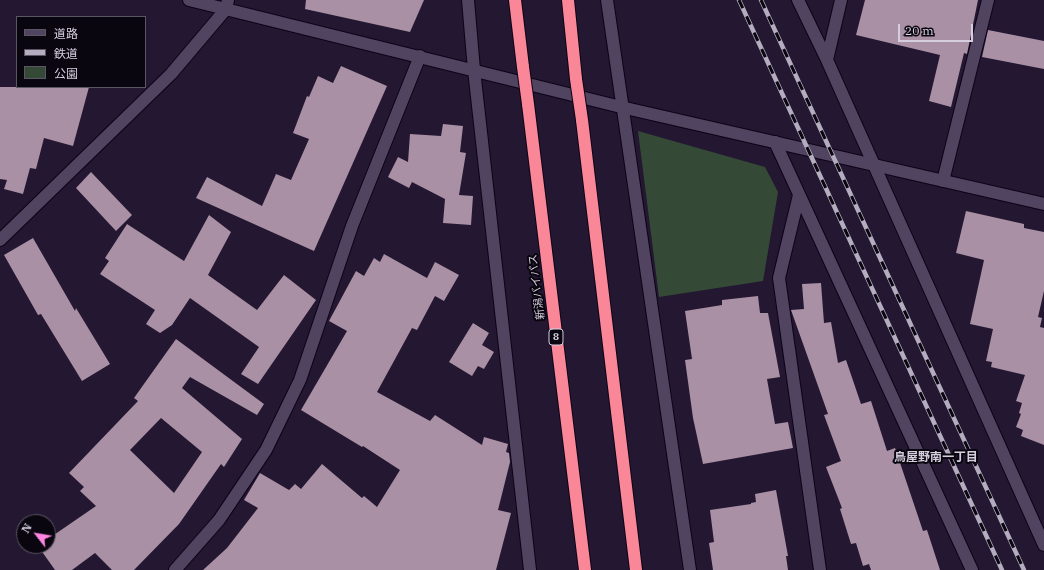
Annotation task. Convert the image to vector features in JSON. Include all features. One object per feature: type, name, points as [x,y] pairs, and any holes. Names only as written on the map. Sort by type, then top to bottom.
[{"type":"highway","name":"新潟バイパス","points":[[515,0],[585,570]]},
{"type":"highway","points":[[568,0],[576,79],[636,570]]},
{"type":"street","points":[[189,0],[227,5],[621,107],[1044,204]]},
{"type":"street","points":[[468,0],[474,70],[530,570]]},
{"type":"street","points":[[607,0],[621,107],[690,570]]},
{"type":"street","points":[[798,0],[875,165],[1044,545]]},
{"type":"street","points":[[827,60],[841,0]]},
{"type":"street","points":[[943,181],[988,0]]},
{"type":"street","points":[[0,240],[171,74],[227,5]]},
{"type":"street","points":[[175,570],[219,520],[266,450],[300,380],[352,226],[420,56]]},
{"type":"street","points":[[775,142],[972,570]]},
{"type":"street","points":[[799,195],[779,278],[820,570]]},
{"type":"green space","points":[[638,131],[765,167],[778,192],[763,281],[659,297]]},
{"type":"building","points":[[306,0],[424,0],[410,32],[305,9]]},
{"type":"building","points":[[865,0],[978,0],[967,54],[964,53],[951,107],[929,101],[940,55],[856,35]]},
{"type":"building","points":[[988,30],[1044,41],[1044,69],[982,57]]},
{"type":"building","points":[[341,66],[387,86],[314,251],[196,198],[207,177],[262,206],[276,174],[291,180],[309,139],[293,133],[307,96],[309,97],[318,76],[333,83]]},
{"type":"building","points":[[0,87],[89,88],[73,146],[44,138],[36,169],[30,168],[23,194],[4,189],[7,180],[0,179]]},
{"type":"building","points":[[443,124],[463,126],[460,152],[466,153],[459,195],[473,196],[471,225],[443,223],[445,199],[412,182],[409,188],[388,177],[398,157],[408,162],[410,134],[441,136]]},
{"type":"building","points":[[91,172],[132,215],[116,231],[76,188]]},
{"type":"building","points":[[966,211],[1024,224],[1024,228],[1044,232],[1044,291],[1038,317],[1042,318],[1040,327],[1044,328],[1044,445],[1021,436],[1023,430],[1016,427],[1021,414],[1019,413],[1022,403],[1016,401],[1025,375],[991,367],[992,362],[986,361],[993,329],[970,324],[984,260],[956,253]]},
{"type":"building","points":[[209,215],[231,232],[208,275],[257,310],[284,275],[316,300],[258,384],[241,374],[259,347],[190,298],[172,325],[160,333],[146,324],[155,310],[100,274],[109,261],[105,258],[127,224],[184,261]]},
{"type":"building","points":[[33,238],[75,311],[76,308],[110,364],[82,381],[41,314],[38,315],[4,255]]},
{"type":"building","points":[[384,254],[427,278],[435,262],[459,275],[444,301],[435,296],[417,330],[412,328],[377,392],[430,421],[435,415],[482,445],[484,437],[508,444],[506,452],[509,453],[510,462],[498,510],[511,513],[496,570],[203,570],[227,548],[258,508],[244,500],[260,473],[289,490],[295,484],[301,489],[322,464],[362,498],[364,496],[377,507],[400,470],[363,446],[362,447],[301,410],[347,331],[329,321],[356,271],[364,276],[374,258],[380,262]]},
{"type":"building","points":[[821,283],[824,323],[831,322],[838,363],[846,360],[861,404],[871,401],[887,451],[895,448],[923,531],[927,530],[940,570],[871,570],[869,564],[863,566],[856,543],[851,544],[840,509],[842,508],[826,467],[841,461],[824,415],[828,414],[791,310],[804,309],[802,284]]},
{"type":"building","points":[[758,296],[760,313],[768,313],[780,377],[767,379],[775,424],[788,422],[793,448],[703,464],[693,418],[685,360],[692,359],[685,311],[722,305],[722,300]]},
{"type":"building","points":[[473,323],[489,333],[482,345],[494,352],[484,369],[478,366],[472,376],[449,362]]},
{"type":"building","points":[[176,339],[264,404],[257,415],[190,377],[182,388],[242,439],[224,467],[221,464],[179,524],[134,570],[112,570],[95,553],[72,570],[55,570],[44,554],[56,554],[56,534],[96,506],[80,491],[84,487],[69,473],[138,401],[134,398]],"holes":[[[161,418],[202,452],[174,493],[130,450]]]},
{"type":"building","points":[[776,490],[788,556],[786,556],[788,570],[713,570],[709,543],[714,542],[710,510],[751,504],[756,502],[755,494]]},
{"type":"railway","points":[[739,0],[1002,570]]},
{"type":"railway","points":[[761,0],[1024,570]]},
{"type":"district","name":"鳥屋野南一丁目","points":[[936,458]]}]
